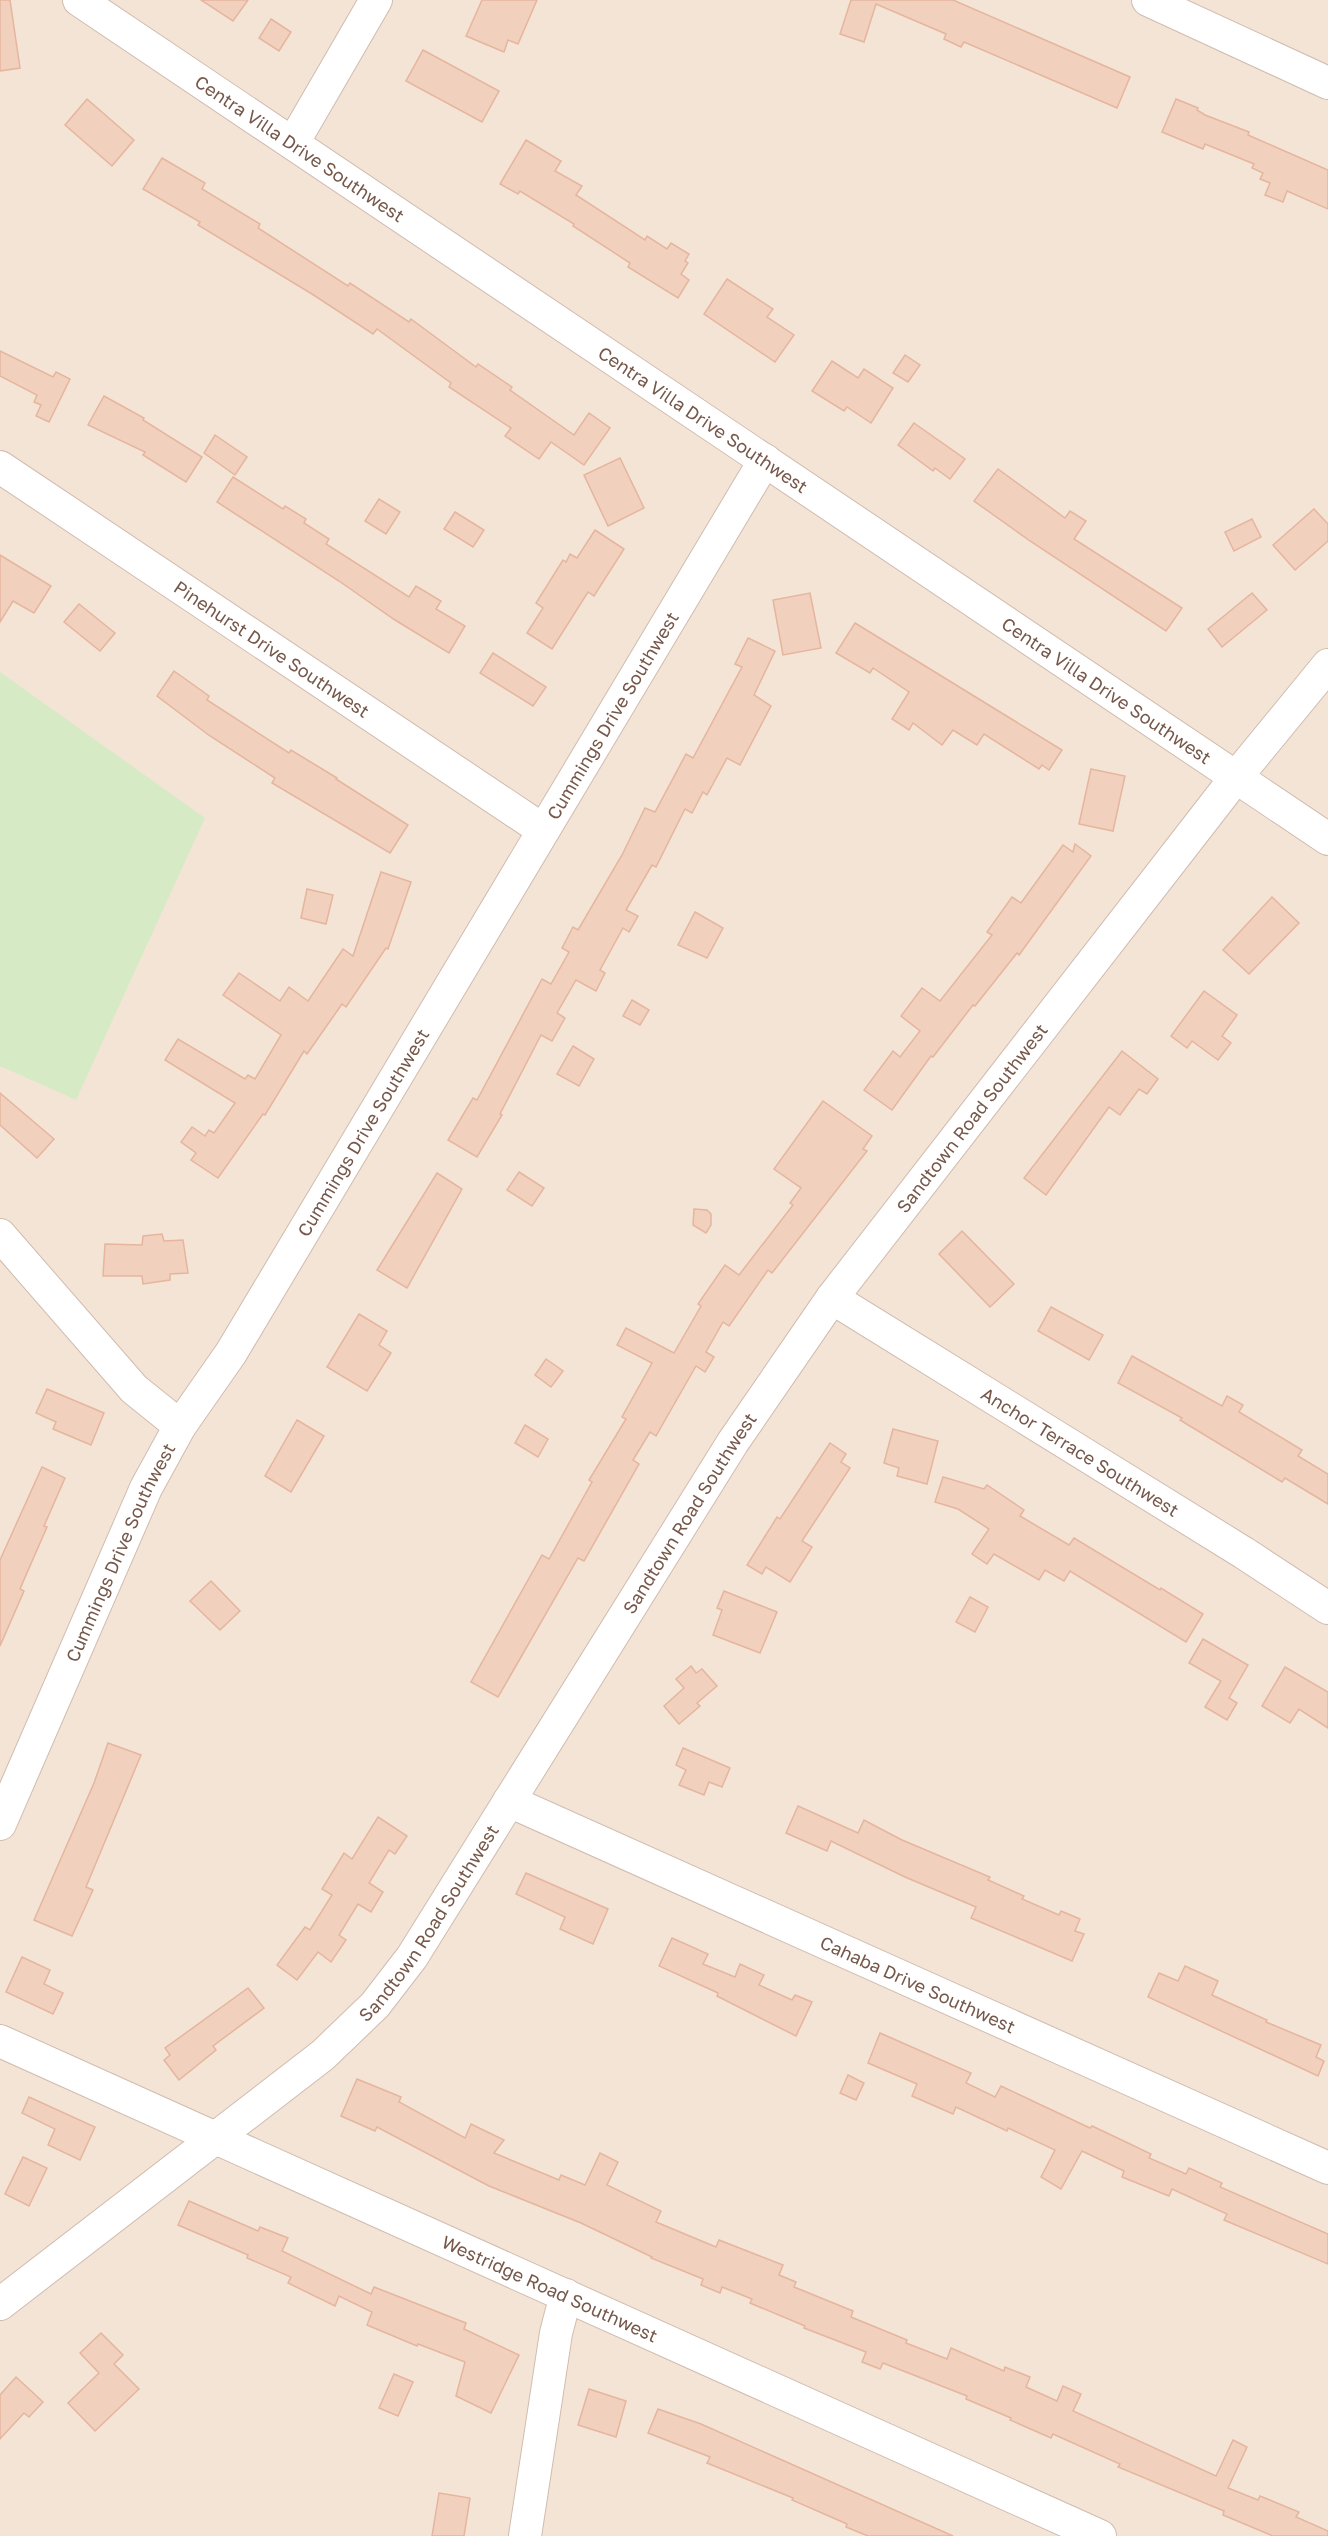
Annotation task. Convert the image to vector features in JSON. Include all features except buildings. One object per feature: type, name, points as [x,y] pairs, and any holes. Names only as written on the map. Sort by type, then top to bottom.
[{"type":"street","name":"Centra Villa Drive Southwest","points":[[78,0],[1328,839]]},
{"type":"street","points":[[292,143],[376,0]]},
{"type":"street","points":[[1148,0],[1328,83]]},
{"type":"street","name":"Cummings Drive Southwest","points":[[0,1824],[146,1488],[180,1426],[231,1353],[765,460]]},
{"type":"street","name":"Pinehurst Drive Southwest","points":[[0,466],[543,830]]},
{"type":"street","name":"Sandtown Road Southwest","points":[[0,2304],[323,2055],[375,2005],[412,1957],[733,1442],[832,1298],[1237,776],[1328,665]]},
{"type":"street","points":[[0,1235],[134,1389],[180,1426]]},
{"type":"street","name":"Anchor Terrace Southwest","points":[[832,1298],[1244,1552],[1328,1608]]},
{"type":"street","name":"Cahaba Drive Southwest","points":[[509,1801],[1328,2168]]},
{"type":"street","name":"Westridge Road Southwest","points":[[0,2041],[1100,2536]]},
{"type":"street","points":[[525,2536],[556,2333],[566,2295]]},
{"type":"shaded area","points":[[0,0],[1328,0],[1328,2536],[0,2536]]},
{"type":"green space","points":[[0,672],[205,818],[76,1100],[0,1066]]}]
